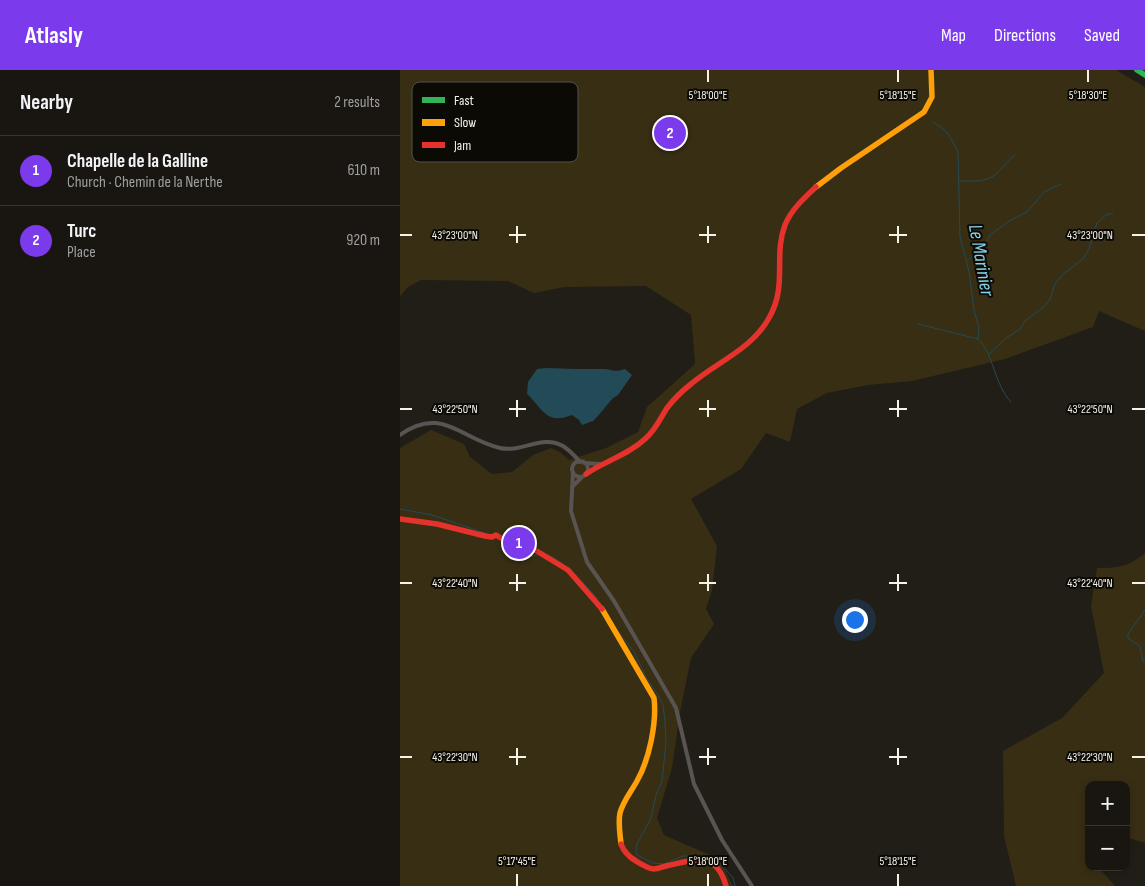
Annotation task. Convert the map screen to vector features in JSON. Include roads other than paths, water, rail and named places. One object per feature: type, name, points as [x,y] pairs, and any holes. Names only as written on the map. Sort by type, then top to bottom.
[{"type":"main road","points":[[584,475],[600,464],[642,442],[653,431],[667,409],[684,390],[741,349],[761,331],[770,316],[778,295],[781,273],[780,244],[791,213],[820,184],[924,112],[929,106],[932,97],[931,70]]},
{"type":"main road","points":[[1137,70],[1145,74]]},
{"type":"main road","points":[[400,519],[437,524],[485,536],[492,537],[496,534],[515,547],[535,550],[568,570],[600,605],[654,698],[655,706],[651,740],[645,764],[621,810],[620,834],[623,851],[634,860],[653,869],[698,860],[706,861],[716,866],[722,872],[726,886]]},
{"type":"street","points":[[400,435],[413,427],[435,422],[455,427],[501,448],[518,448],[545,441],[560,445],[587,467],[584,475],[572,487]]},
{"type":"street","points":[[569,451],[574,464],[572,468],[570,498],[572,515],[587,562],[614,602],[676,708],[694,784],[722,840],[752,886]]},
{"type":"street","points":[[574,464],[582,462],[600,464]]},
{"type":"street","points":[[573,472],[577,476],[584,475]]},
{"type":"water","points":[[537,369],[615,371],[625,369],[632,375],[618,395],[613,398],[593,421],[582,425],[572,415],[555,418],[545,414],[527,394],[528,382]]},
{"type":"waterway","name":"Le Marinier","points":[[933,122],[949,135],[958,152],[960,237],[969,271],[974,310],[979,328],[978,339],[987,352],[1005,395],[1011,402]]},
{"type":"waterway","points":[[958,181],[979,181],[989,178],[997,173],[1015,155]]},
{"type":"waterway","points":[[967,261],[984,247],[990,235],[1009,221],[1027,212],[1044,192],[1061,184]]},
{"type":"waterway","points":[[989,354],[1006,338],[1020,329],[1025,321],[1046,305],[1055,284],[1063,274],[1083,259],[1089,249],[1097,223],[1106,215],[1113,213]]},
{"type":"waterway","points":[[918,324],[978,339]]},
{"type":"waterway","points":[[400,509],[432,515],[488,534]]},
{"type":"waterway","points":[[516,550],[528,557],[537,555]]},
{"type":"waterway","points":[[549,555],[563,564]]},
{"type":"waterway","points":[[575,574],[598,599]]},
{"type":"waterway","name":"Le Marinier","points":[[1145,610],[1128,634],[1128,638],[1140,646],[1143,661],[1145,662]]},
{"type":"waterway","points":[[617,630],[634,652],[646,677],[659,697],[663,705],[665,721],[666,743],[662,781],[656,795],[651,818],[637,844],[637,855],[653,863],[664,864],[683,856],[707,856],[726,870],[733,878],[735,886]]},
{"type":"place","name":"Turc","points":[[670,133]]},
{"type":"place","name":"Chapelle de la Galline","points":[[519,543]]}]
